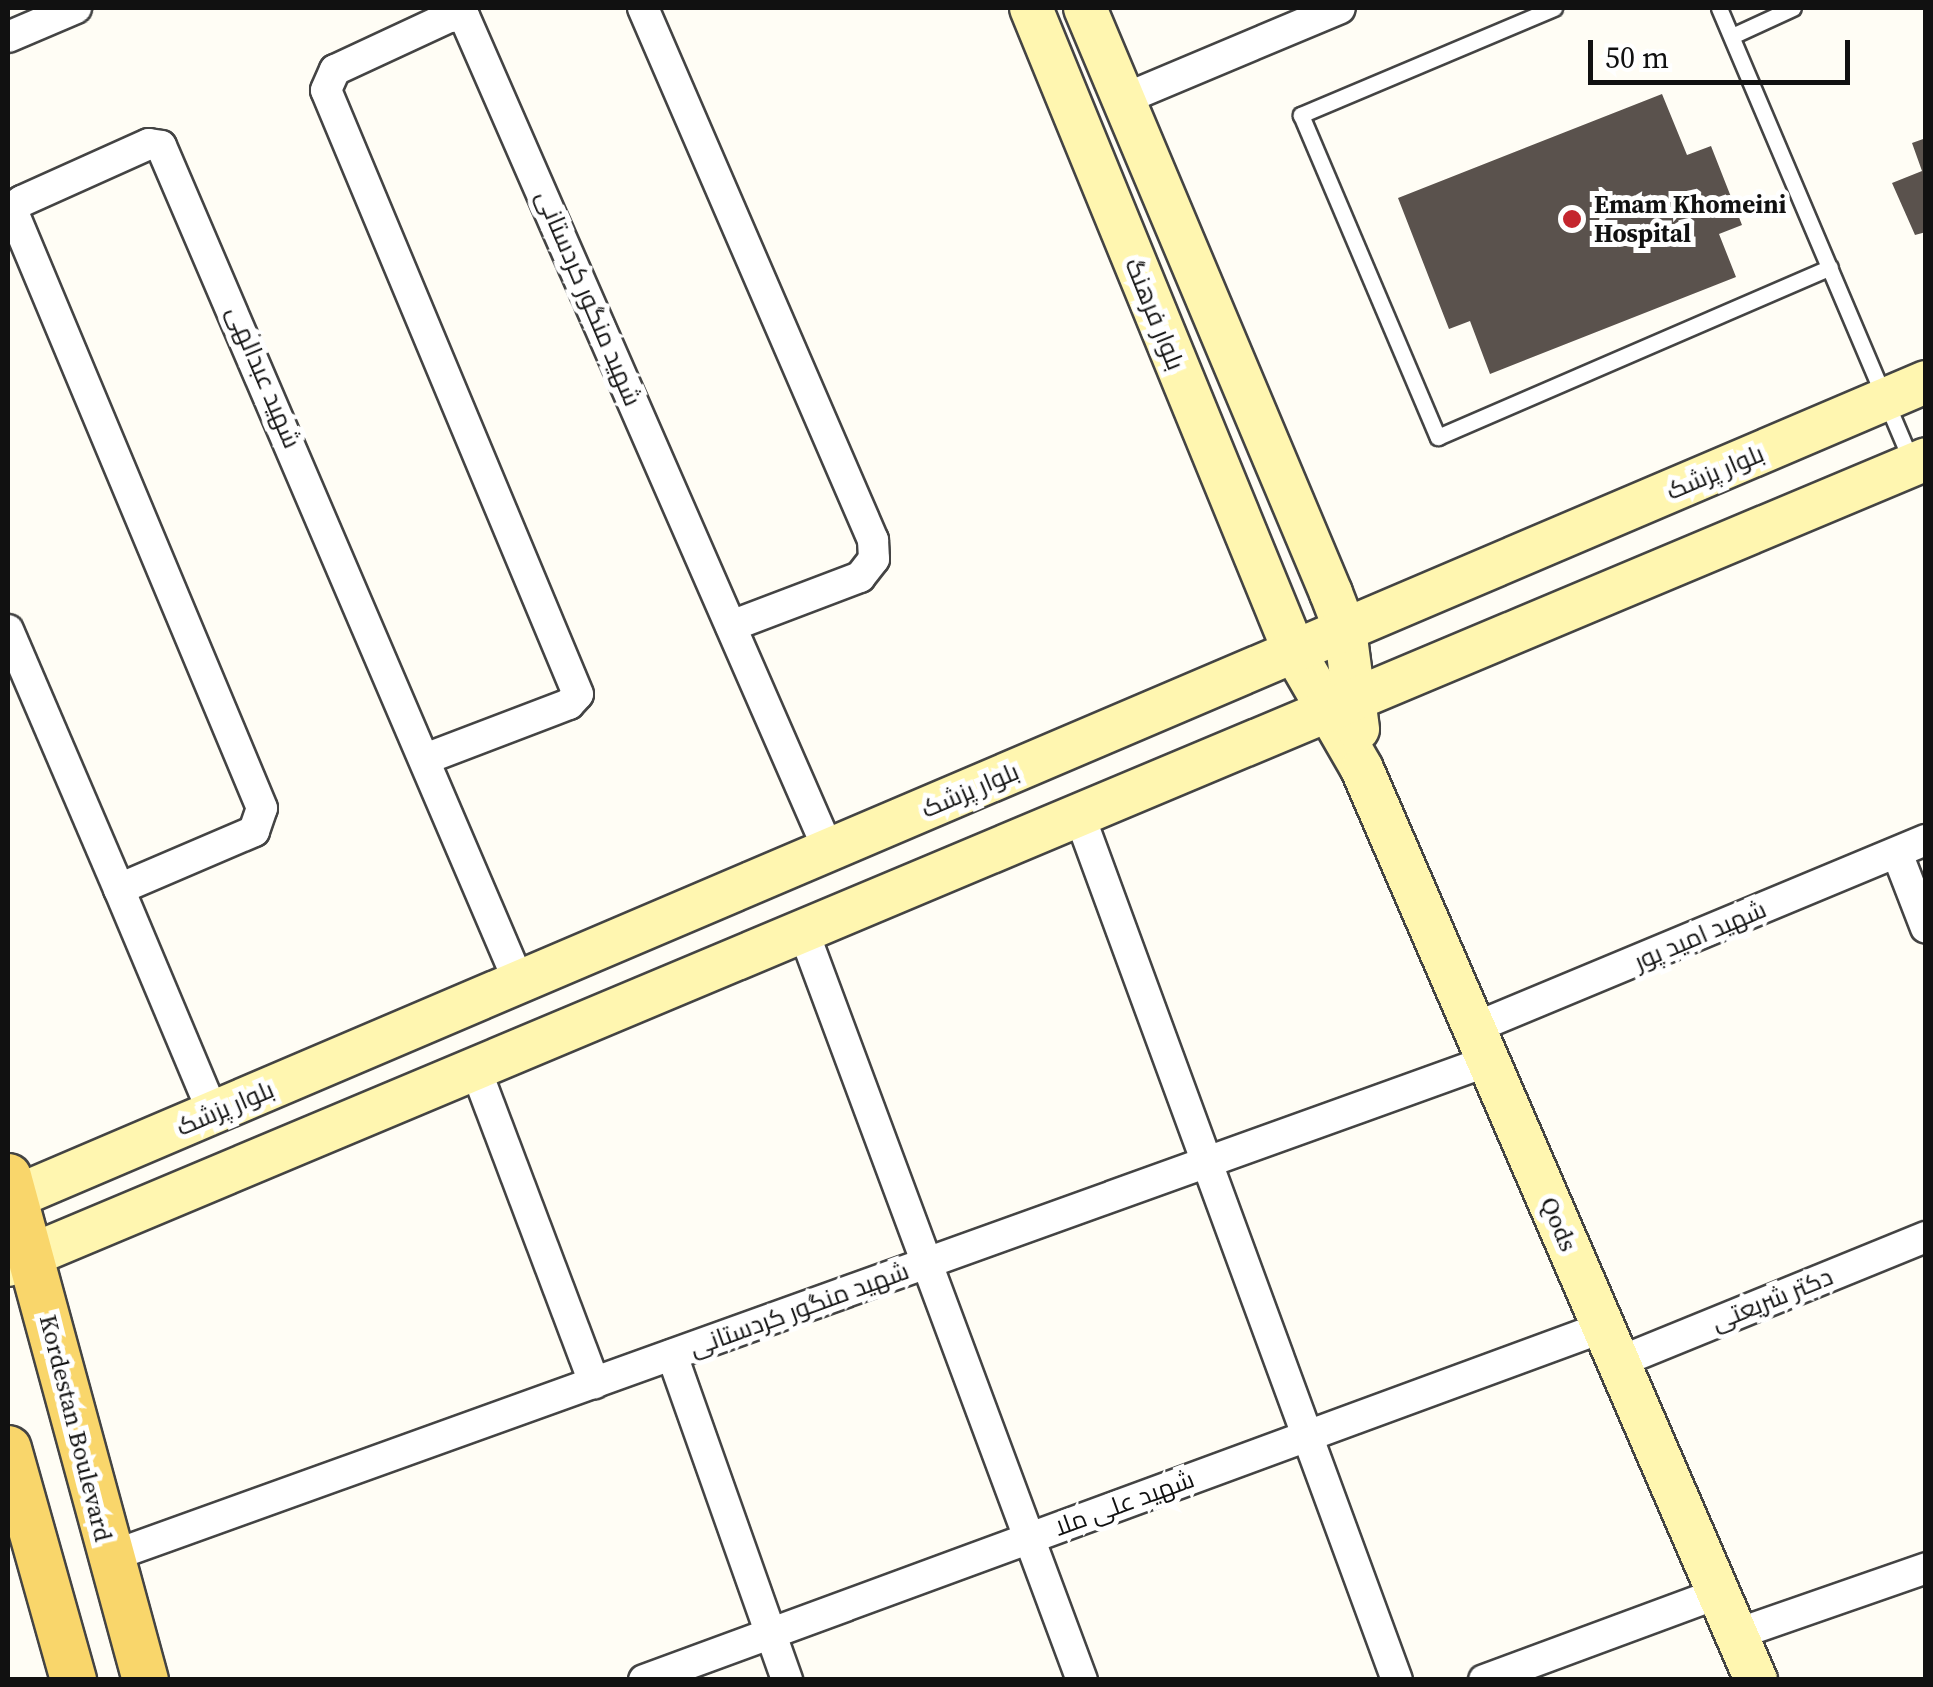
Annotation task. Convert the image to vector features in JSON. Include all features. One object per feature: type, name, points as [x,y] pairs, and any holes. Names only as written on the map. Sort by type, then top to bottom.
[{"type":"main road","name":"Kordestan Boulevard","points":[[10,1191],[20,1260],[146,1680]]},
{"type":"main road","points":[[8,1448],[73,1680]]},
{"type":"street","points":[[8,37],[76,8]]},
{"type":"street","points":[[643,8],[873,540],[874,559],[860,576],[730,626]]},
{"type":"street","name":"بلوار فرهنگ","points":[[1031,8],[1288,635],[1344,708]]},
{"type":"street","points":[[1085,8],[1338,612],[1344,708]]},
{"type":"street","points":[[1124,99],[1340,8]]},
{"type":"street","name":"شهید منگور کردستانی","points":[[425,759],[569,704],[578,694],[326,78],[449,17],[464,16],[474,30],[829,851]]},
{"type":"street","name":"شهید عبدالهی","points":[[119,889],[254,831],[262,808],[14,207],[149,144],[171,158],[425,759]]},
{"type":"street","name":"بلوار پزشک","points":[[10,1191],[213,1114],[829,851],[1338,612],[1926,382]]},
{"type":"street","points":[[20,1260],[1344,708],[1919,462]]},
{"type":"street","points":[[8,630],[213,1114]]},
{"type":"street","name":"Qods","points":[[1344,708],[1362,768],[1756,1680]]},
{"type":"street","points":[[425,759],[519,982]]},
{"type":"street","points":[[1080,817],[1397,1680]]},
{"type":"street","name":"شهید امید پور","points":[[1481,1045],[1926,840]]},
{"type":"street","points":[[1897,853],[1926,928]]},
{"type":"street","points":[[804,933],[1082,1680]]},
{"type":"street","name":"شهید منگور کردستانی","points":[[109,1557],[1209,1162],[1481,1045]]},
{"type":"street","points":[[476,1070],[594,1382]]},
{"type":"street","name":"دکتر شریعتی","points":[[1611,1344],[1926,1237]]},
{"type":"street","name":"شهید علی ملا","points":[[644,1680],[1308,1436],[1611,1344]]},
{"type":"street","points":[[672,1355],[787,1680]]},
{"type":"street","points":[[1737,1634],[1926,1568]]},
{"type":"street","points":[[1484,1680],[1719,1592]]},
{"type":"lane","points":[[1554,8],[1301,115],[1438,437],[1830,267]]},
{"type":"lane","points":[[1720,8],[1885,400],[1919,462]]},
{"type":"lane","points":[[1732,36],[1793,8]]},
{"type":"building","points":[[1662,94],[1687,155],[1711,146],[1742,225],[1719,234],[1736,277],[1490,374],[1470,321],[1449,329],[1398,198]]},
{"type":"building","points":[[1926,138],[1926,232],[1915,235],[1892,183],[1922,171],[1912,143]]},
{"type":"place","name":"Emam Khomeini Hospital","points":[[1572,219]]}]
